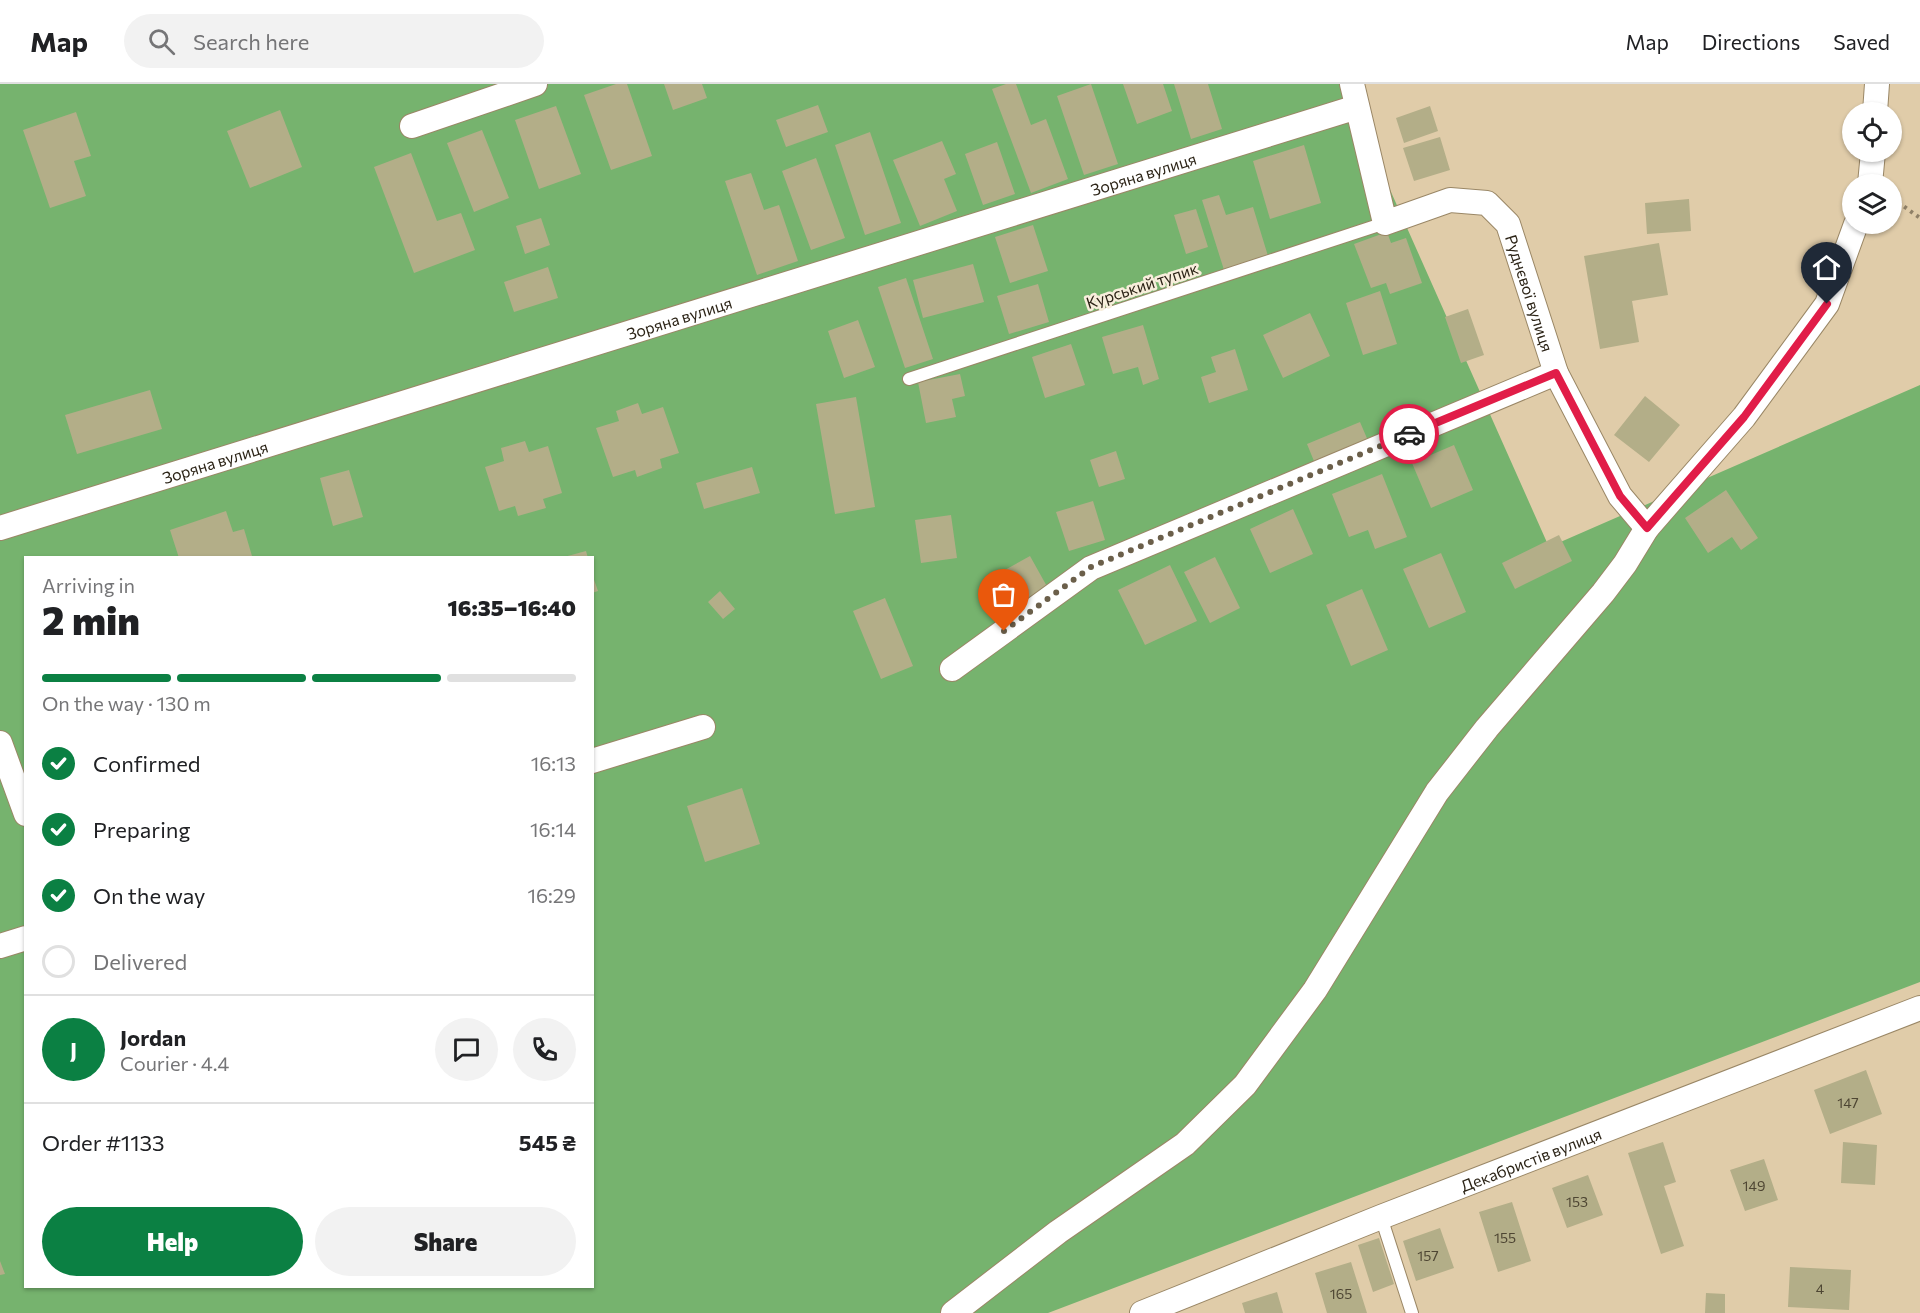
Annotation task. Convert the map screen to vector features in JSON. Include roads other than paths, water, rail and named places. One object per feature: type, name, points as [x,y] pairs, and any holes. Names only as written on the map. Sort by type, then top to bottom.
[{"type":"street","points":[[412,126],[535,84]]},
{"type":"street","points":[[1876,102],[1877,84]]},
{"type":"street","points":[[1355,95],[1385,223]]},
{"type":"street","name":"Зоряна вулиця","points":[[0,528],[1355,95]]},
{"type":"street","name":"Руднєвої вулиця","points":[[1385,223],[1450,200],[1487,202],[1508,224],[1556,373],[1620,496],[1647,528]]},
{"type":"street","points":[[953,1313],[1058,1232],[1185,1144],[1245,1085],[1315,990],[1437,792],[1487,728],[1603,593],[1625,564],[1647,528],[1744,417],[1827,304],[1852,234]]},
{"type":"street","points":[[952,669],[1091,567],[1556,373]]},
{"type":"street","points":[[594,760],[703,727]]},
{"type":"street","points":[[0,742],[24,808]]},
{"type":"street","points":[[0,946],[24,939]]},
{"type":"street","name":"Декабристів вулиця","points":[[1142,1313],[1381,1217],[1920,1008]]},
{"type":"lane","name":"Курський тупик","points":[[909,379],[1385,223]]},
{"type":"lane","points":[[1381,1217],[1412,1313]]}]
